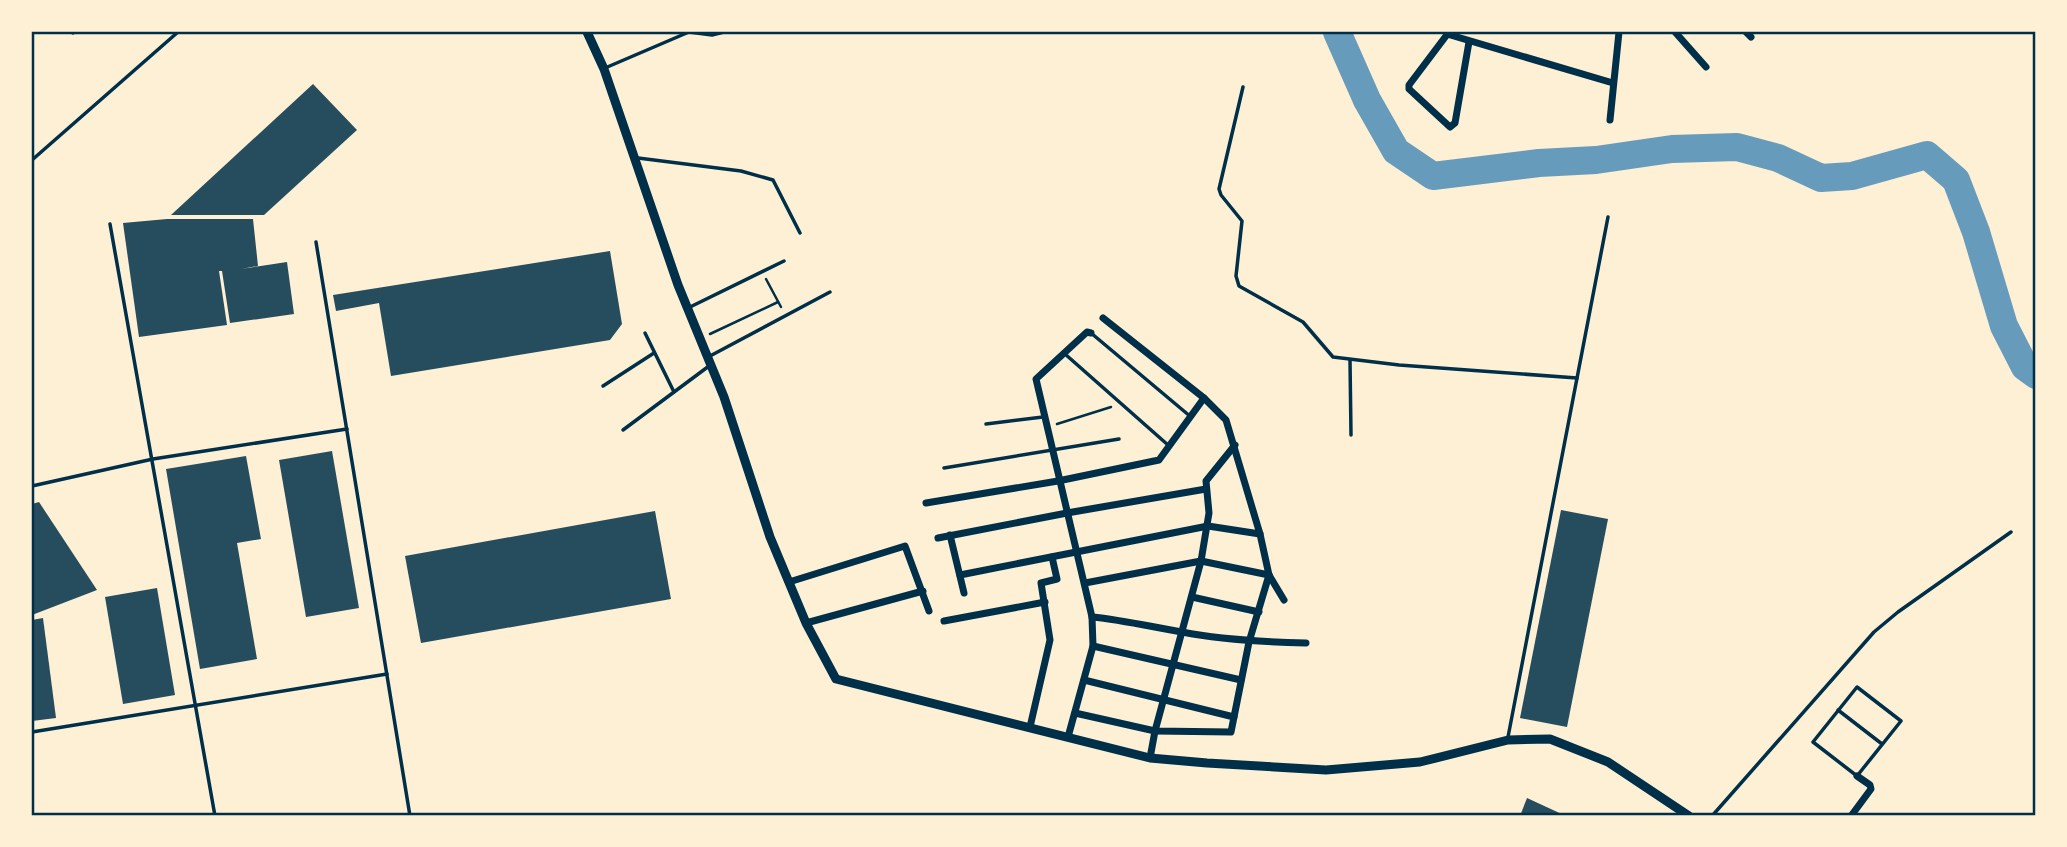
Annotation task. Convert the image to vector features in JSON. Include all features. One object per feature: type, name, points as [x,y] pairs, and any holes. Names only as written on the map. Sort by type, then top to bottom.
[{"type":"street","points":[[587,32],[604,69],[678,285],[724,397],[770,537],[806,623],[836,679],[1150,758],[1326,770],[1420,762],[1508,740],[1550,739],[1608,762],[1689,816]]},
{"type":"street","points":[[1610,120],[1617,32]]},
{"type":"street","points":[[1675,32],[1706,67]]},
{"type":"street","points":[[1469,42],[1455,123],[1450,127],[1409,89],[1409,85],[1448,33],[1469,42],[1613,83]]},
{"type":"street","points":[[1103,318],[1204,398],[1226,420],[1260,534],[1269,575],[1284,600]]},
{"type":"street","points":[[1068,737],[1093,646],[1092,617],[1036,379],[1087,332],[1091,333]]},
{"type":"street","points":[[926,503],[1058,481],[1159,460],[1204,398]]},
{"type":"street","points":[[1150,758],[1201,561],[1209,513],[1206,481],[1235,445]]},
{"type":"street","points":[[938,538],[1206,489]]},
{"type":"street","points":[[960,575],[1208,526],[1260,534]]},
{"type":"street","points":[[950,535],[964,593]]},
{"type":"street","points":[[789,582],[914,544]]},
{"type":"street","points":[[905,546],[929,611]]},
{"type":"street","points":[[1030,727],[1050,640],[1041,582],[1057,578],[1052,557]]},
{"type":"street","points":[[1084,583],[1201,561],[1269,575]]},
{"type":"street","points":[[1075,713],[1155,731],[1231,732],[1250,642],[1269,575]]},
{"type":"street","points":[[806,623],[923,592]]},
{"type":"street","points":[[1192,597],[1259,612]]},
{"type":"street","points":[[944,621],[1045,602]]},
{"type":"street","points":[[1092,617],[1134,621],[1250,642],[1306,643]]},
{"type":"street","points":[[1093,646],[1241,680]]},
{"type":"street","points":[[1084,680],[1234,717]]},
{"type":"street","points":[[1851,816],[1871,789],[1870,785],[1857,776]]},
{"type":"lane","points":[[32,160],[178,32]]},
{"type":"lane","points":[[604,69],[689,32],[712,35],[724,32]]},
{"type":"lane","points":[[1242,87],[1219,184],[1221,195],[1242,221],[1236,281],[1239,286],[1303,322],[1333,357],[1577,377]]},
{"type":"lane","points":[[636,158],[741,171],[773,180],[800,233]]},
{"type":"lane","points":[[1508,740],[1608,217]]},
{"type":"lane","points":[[110,224],[215,816]]},
{"type":"lane","points":[[316,242],[410,816]]},
{"type":"lane","points":[[688,308],[785,261]]},
{"type":"lane","points":[[623,430],[674,392],[709,361],[830,292]]},
{"type":"lane","points":[[645,333],[674,392]]},
{"type":"lane","points":[[1091,333],[1191,417]]},
{"type":"lane","points":[[603,386],[654,353]]},
{"type":"lane","points":[[1065,354],[1170,447]]},
{"type":"lane","points":[[1350,360],[1351,435]]},
{"type":"lane","points":[[986,424],[1045,417]]},
{"type":"lane","points":[[32,486],[153,459],[347,429]]},
{"type":"lane","points":[[944,468],[1119,439]]},
{"type":"lane","points":[[1712,816],[1874,632],[2011,532]]},
{"type":"lane","points":[[32,732],[387,674]]},
{"type":"lane","points":[[1859,687],[1901,719],[1857,776],[1813,743],[1838,710],[1855,688],[1859,687]]},
{"type":"lane","points":[[1838,710],[1882,744]]},
{"type":"path","points":[[763,272],[786,315]]},
{"type":"path","points":[[701,338],[778,302]]},
{"type":"path","points":[[1048,427],[1121,405]]},
{"type":"building","points":[[313,84],[357,130],[264,215],[171,215]]},
{"type":"building","points":[[167,219],[253,219],[258,266],[241,269],[287,262],[294,314],[230,323],[222,271],[219,271],[227,325],[139,337],[123,223]]},
{"type":"building","points":[[610,251],[622,324],[610,340],[391,376],[379,303],[336,311],[333,295]]},
{"type":"building","points":[[332,451],[359,608],[306,617],[279,460]]},
{"type":"building","points":[[246,456],[261,539],[237,543],[257,659],[200,669],[166,469]]},
{"type":"building","points":[[39,502],[97,590],[32,615],[32,504]]},
{"type":"building","points":[[1561,510],[1608,519],[1567,727],[1520,718]]},
{"type":"building","points":[[655,511],[671,599],[421,643],[405,556]]},
{"type":"building","points":[[157,588],[175,695],[123,704],[105,597]]},
{"type":"building","points":[[43,618],[56,718],[32,721],[32,620]]},
{"type":"building","points":[[1527,798],[1566,816],[1520,816]]},
{"type":"waterway","points":[[1337,32],[1367,100],[1396,151],[1433,176],[1539,163],[1596,160],[1672,149],[1737,147],[1778,158],[1821,178],[1852,176],[1927,155],[1956,180],[1976,232],[2004,326],[2025,367],[2036,375]]}]
